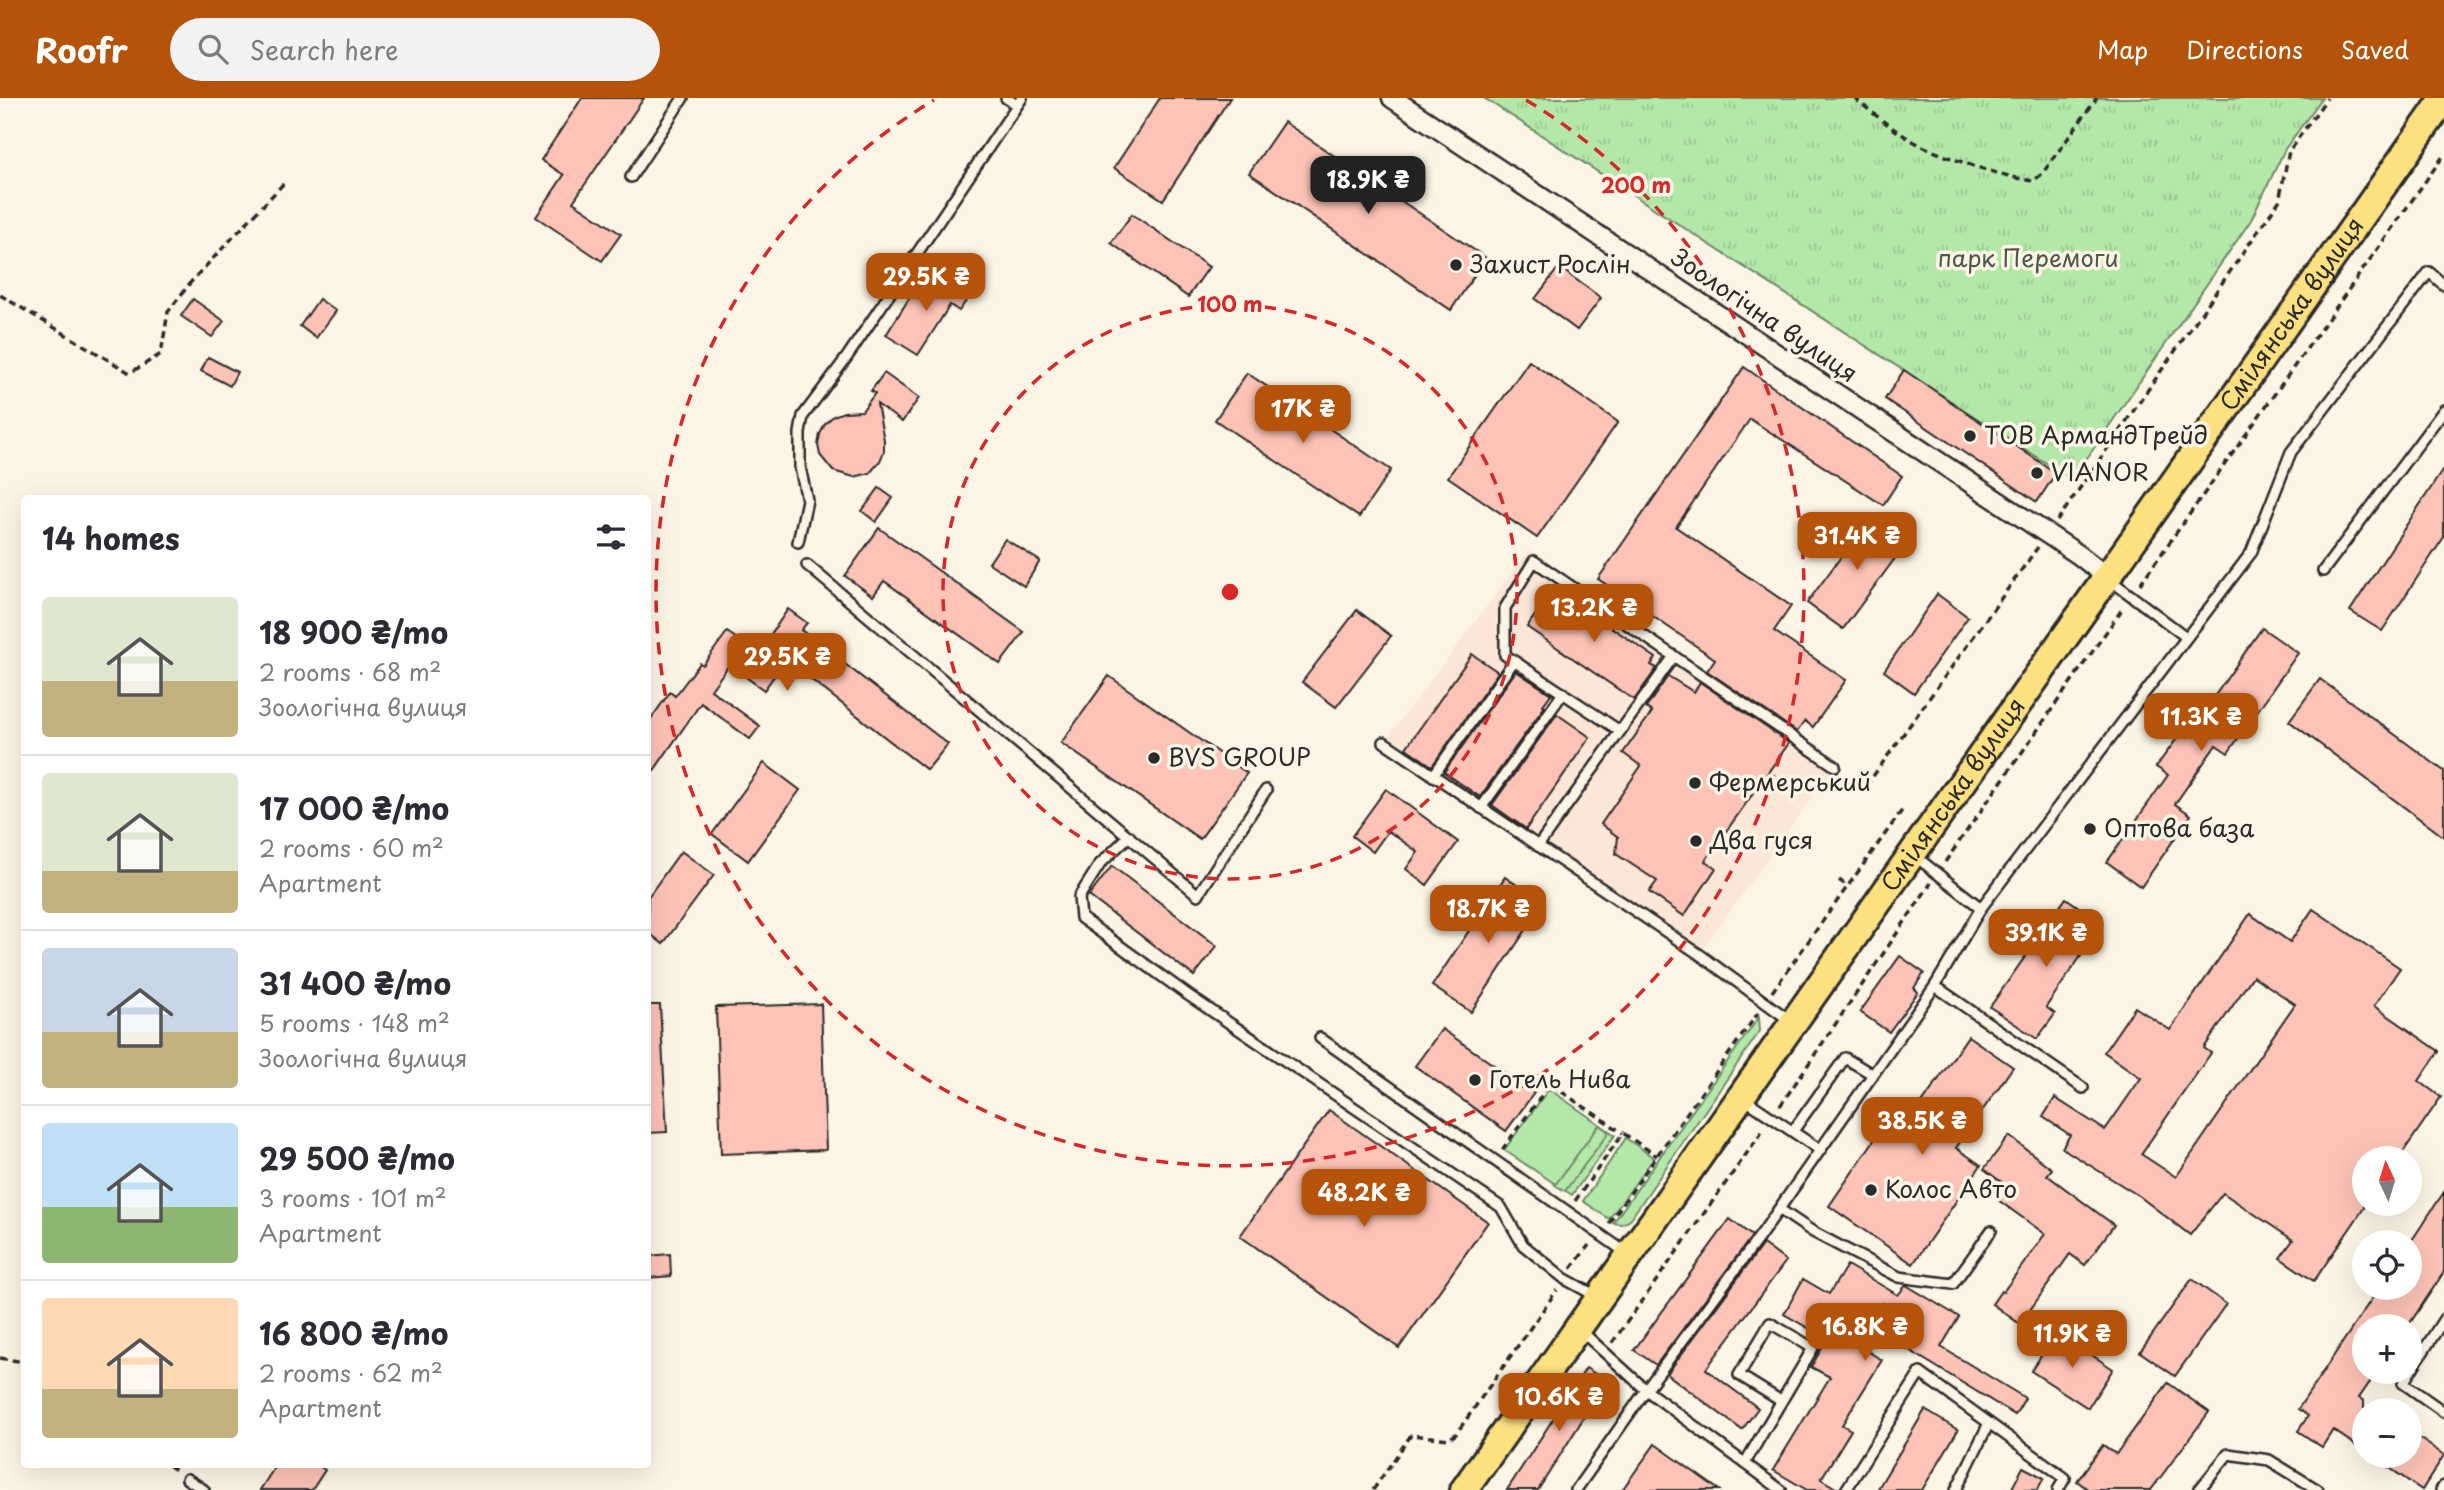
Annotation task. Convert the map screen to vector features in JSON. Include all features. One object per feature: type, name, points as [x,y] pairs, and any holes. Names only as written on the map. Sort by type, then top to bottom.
[{"type":"main road","name":"Смілянська вулиця","points":[[1464,1490],[2444,99]]},
{"type":"street","name":"Зоологічна вулиця","points":[[1392,98],[2048,534],[2107,577]]},
{"type":"lane","points":[[632,177],[683,98]]},
{"type":"lane","points":[[797,542],[807,500],[800,467],[803,416],[847,357],[1019,102],[1006,98]]},
{"type":"lane","points":[[1576,1490],[1779,1209],[1935,986],[1980,908],[2251,553],[2291,452],[2429,272],[2444,285]]},
{"type":"lane","points":[[2323,570],[2444,410]]},
{"type":"lane","points":[[1620,731],[1505,654],[1505,608],[1534,561],[1835,766]]},
{"type":"lane","points":[[807,565],[1198,895],[1266,790]]},
{"type":"lane","points":[[2107,577],[2186,637]]},
{"type":"lane","points":[[1538,846],[1674,656]]},
{"type":"lane","points":[[1433,776],[1514,661]]},
{"type":"lane","points":[[1481,808],[1563,693]]},
{"type":"lane","points":[[1384,742],[1699,954],[1793,1023]]},
{"type":"lane","points":[[1129,836],[1100,864],[1079,897],[1081,918],[1199,1003],[1501,1208],[1523,1245],[1565,1279],[1599,1298]]},
{"type":"lane","points":[[1912,854],[1980,908]]},
{"type":"lane","points":[[1935,986],[2083,1088]]},
{"type":"lane","points":[[1320,1038],[1629,1255]]},
{"type":"lane","points":[[1793,1131],[1845,1058],[1872,1074]]},
{"type":"lane","points":[[1741,1097],[1820,1150]]},
{"type":"lane","points":[[1779,1209],[1813,1232],[1899,1277],[1953,1284],[1991,1230]]},
{"type":"lane","points":[[2444,1319],[2403,1383],[2444,1412]]},
{"type":"lane","points":[[1745,1463],[1812,1348],[1770,1323],[1739,1375],[1781,1401]]},
{"type":"lane","points":[[1577,1328],[1646,1390],[1781,1490]]},
{"type":"lane","points":[[1846,1490],[1920,1373],[2065,1478],[2058,1490]]},
{"type":"lane","points":[[1956,1490],[1989,1423]]},
{"type":"lane","points":[[2199,1490],[2228,1454],[2269,1460],[2318,1490]]},
{"type":"lane","points":[[187,1479],[204,1490]]},
{"type":"path","points":[[1854,98],[1905,137],[1925,147],[1996,173],[2033,181],[2042,174],[2097,98]]},
{"type":"path","points":[[1866,786],[2048,534],[2278,201],[2289,151],[2327,98]]},
{"type":"path","points":[[1605,1353],[1772,1117],[2131,596],[2444,155]]},
{"type":"path","points":[[0,295],[130,373],[161,354],[168,312],[190,283],[284,183]]},
{"type":"path","points":[[1373,1490],[1411,1435],[1449,1439],[1456,1434],[1598,1233],[1612,1220],[1903,809]]},
{"type":"path","points":[[1839,880],[1847,886]]},
{"type":"path","points":[[1494,1160],[1550,1084],[1657,1156]]},
{"type":"path","points":[[1567,1212],[1623,1133]]},
{"type":"path","points":[[0,1358],[21,1362]]},
{"type":"shaded area","name":"Фермерський","points":[[1530,549],[1674,656],[1835,766],[1699,954],[1384,742]]},
{"type":"green space","name":"парк Перемоги","points":[[1484,98],[2322,98],[2285,149],[2251,220],[2072,480]]},
{"type":"green space","points":[[1759,1017],[1760,1031],[1629,1221],[1613,1223]]},
{"type":"green space","points":[[1549,1089],[1615,1135],[1572,1195],[1504,1150]]},
{"type":"green space","points":[[1599,1125],[1609,1132],[1565,1191],[1555,1185]]},
{"type":"green space","points":[[1626,1138],[1654,1158],[1609,1219],[1583,1201]]},
{"type":"building","points":[[582,98],[644,98],[573,202],[621,234],[602,261],[536,217],[564,175],[541,160]]},
{"type":"building","points":[[1160,98],[1230,98],[1163,200],[1114,168]]},
{"type":"building","points":[[1284,122],[1486,258],[1451,310],[1249,173]]},
{"type":"building","points":[[1132,214],[1209,267],[1188,297],[1111,243]]},
{"type":"building","points":[[1559,267],[1601,298],[1577,330],[1535,299]]},
{"type":"building","points":[[944,277],[971,294],[959,311],[950,305],[918,355],[886,335],[922,278],[937,288]]},
{"type":"building","points":[[193,299],[224,321],[212,337],[181,316]]},
{"type":"building","points":[[319,299],[336,311],[316,338],[300,326]]},
{"type":"building","points":[[208,357],[237,372],[230,386],[201,371]]},
{"type":"building","points":[[1529,361],[1618,422],[1537,538],[1448,477]]},
{"type":"building","points":[[1744,367],[1902,476],[1883,505],[1750,419],[1676,527],[1791,606],[1774,631],[1846,680],[1813,727],[1805,721],[1797,732],[1707,671],[1715,659],[1598,579]]},
{"type":"building","name":"ТОВ АрмандТрейд","points":[[1904,370],[2056,473],[2037,502],[1885,399]]},
{"type":"building","points":[[884,373],[919,398],[902,422],[877,404],[884,451],[870,473],[854,477],[833,471],[820,455],[818,445],[825,424],[833,416],[844,412],[862,411],[875,393],[871,391]]},
{"type":"building","points":[[1247,373],[1391,470],[1359,517],[1215,420]]},
{"type":"building","points":[[2444,468],[2444,537],[2382,631],[2350,611]]},
{"type":"building","points":[[879,488],[893,498],[876,522],[862,511]]},
{"type":"building","points":[[1871,516],[1907,542],[1843,629],[1807,603]]},
{"type":"building","points":[[879,528],[1024,632],[1000,664],[884,581],[873,596],[845,576]]},
{"type":"building","points":[[1005,539],[1040,561],[1024,586],[989,563]]},
{"type":"building","points":[[1554,588],[1656,658],[1651,665],[1657,668],[1634,700],[1527,627]]},
{"type":"building","points":[[1937,594],[1968,617],[1914,693],[1884,671]]},
{"type":"building","points":[[788,609],[807,623],[801,630],[948,744],[927,770],[786,660],[764,690],[729,665],[711,690],[760,726],[750,739],[701,703],[651,775],[651,719],[670,692],[675,696],[700,663],[703,665],[727,632],[758,653]]},
{"type":"building","points":[[1357,610],[1391,636],[1336,707],[1302,682]]},
{"type":"building","points":[[2262,628],[2298,653],[2228,753],[2216,745],[2175,804],[2191,815],[2141,887],[2107,862],[2168,775],[2156,767],[2186,726],[2191,730]]},
{"type":"building","points":[[1472,654],[1498,672],[1432,766],[1406,748]]},
{"type":"building","points":[[1516,671],[1551,694],[1480,797],[1444,772]]},
{"type":"building","name":"BVS GROUP","points":[[1109,676],[1247,773],[1200,839],[1061,743]]},
{"type":"building","name":"Фермерський","points":[[1668,676],[1694,692],[1700,682],[1789,743],[1705,861],[1716,868],[1684,916],[1649,892],[1657,881],[1616,854],[1618,837],[1601,824],[1641,766],[1623,753],[1652,712],[1646,708]]},
{"type":"building","points":[[2320,679],[2444,771],[2444,837],[2289,721]]},
{"type":"building","points":[[1557,714],[1590,737],[1526,829],[1492,805]]},
{"type":"building","points":[[764,763],[800,790],[748,861],[712,834]]},
{"type":"building","points":[[1386,789],[1458,842],[1427,885],[1406,869],[1418,852],[1388,831],[1373,852],[1352,836]]},
{"type":"building","points":[[681,851],[714,875],[663,944],[651,934],[651,893]]},
{"type":"building","points":[[1112,866],[1217,946],[1194,976],[1089,896]]},
{"type":"building","points":[[1505,877],[1544,903],[1471,1012],[1432,986]]},
{"type":"building","points":[[2066,898],[2103,924],[2046,1007],[2055,1014],[2037,1039],[1990,1007]]},
{"type":"building","points":[[2313,909],[2400,968],[2374,1006],[2439,1051],[2419,1081],[2441,1097],[2407,1146],[2352,1146],[2352,1216],[2359,1216],[2314,1281],[2280,1258],[2293,1240],[2223,1193],[2190,1235],[2139,1196],[2062,1148],[2070,1135],[2043,1117],[2055,1098],[2105,1130],[2141,1078],[2104,1052],[2135,1007],[2170,1030],[2250,914],[2290,942]],"holes":[[[2253,976],[2295,1004],[2176,1177],[2141,1154],[2211,1053],[2204,1048]]]},
{"type":"building","points":[[1900,956],[1924,973],[1914,988],[1918,992],[1889,1032],[1860,1012]]},
{"type":"building","points":[[821,1004],[826,1150],[721,1154],[716,1007]]},
{"type":"building","points":[[651,1005],[660,1005],[667,1132],[651,1133]]},
{"type":"building","name":"Готель Нива","points":[[1442,1029],[1534,1093],[1506,1131],[1415,1066]]},
{"type":"building","points":[[1968,1036],[2013,1067],[1956,1148],[1981,1165],[1913,1264],[1829,1206],[1897,1107],[1912,1118]]},
{"type":"building","points":[[1329,1110],[1488,1222],[1399,1348],[1240,1236]]},
{"type":"building","points":[[2009,1136],[2052,1169],[2047,1175],[2114,1225],[2085,1265],[2070,1254],[2020,1324],[1992,1304],[2045,1234],[1998,1200],[2008,1187],[1984,1169]]},
{"type":"building","points":[[2444,1192],[2444,1272],[2416,1314],[2362,1314],[2371,1300],[2422,1300],[2422,1230],[2419,1230]]},
{"type":"building","points":[[1730,1219],[1752,1236],[1656,1365],[1634,1350]]},
{"type":"building","points":[[1763,1244],[1786,1261],[1706,1369],[1758,1408],[1742,1430],[1667,1374]]},
{"type":"building","points":[[670,1254],[671,1276],[651,1278],[651,1256]]},
{"type":"building","points":[[1847,1265],[1898,1295],[1906,1285],[1959,1317],[1941,1347],[2025,1398],[2015,1415],[1896,1342],[1909,1320],[1882,1303],[1859,1346],[1882,1360],[1842,1425],[1851,1430],[1821,1479],[1839,1490],[1807,1490],[1773,1470],[1830,1377],[1811,1367],[1827,1339],[1784,1314],[1803,1279],[1829,1294]]},
{"type":"building","points":[[2192,1279],[2226,1304],[2175,1376],[2140,1352]]},
{"type":"building","points":[[2352,1328],[2352,1384],[2369,1384],[2359,1398],[2352,1398],[2352,1443],[2333,1430],[2322,1447],[2298,1431],[2308,1416],[2298,1409]]},
{"type":"building","points":[[2057,1332],[2113,1369],[2088,1408],[2031,1371]]},
{"type":"building","points":[[1586,1368],[1607,1381],[1538,1490],[1507,1490]]},
{"type":"building","points":[[2168,1383],[2209,1412],[2151,1490],[2089,1490],[2077,1481],[2103,1445],[2116,1454]]},
{"type":"building","points":[[1925,1410],[1958,1430],[1922,1490],[1877,1490]]},
{"type":"building","points":[[2422,1440],[2444,1455],[2422,1490],[2390,1468],[2422,1468]]},
{"type":"building","points":[[1655,1444],[1719,1490],[1622,1490]]},
{"type":"building","points":[[2023,1467],[2044,1478],[2037,1490],[2011,1490]]},
{"type":"building","points":[[274,1468],[325,1470],[312,1490],[260,1490]]},
{"type":"place","name":"Захист Рослін","points":[[1456,265]]},
{"type":"place","name":"ТОВ АрмандТрейд","points":[[1970,436]]},
{"type":"place","name":"VIANOR","points":[[2037,473]]},
{"type":"place","name":"BVS GROUP","points":[[1154,758]]},
{"type":"place","name":"Фермерський","points":[[1695,783]]},
{"type":"place","name":"Оптова база","points":[[2090,829]]},
{"type":"place","name":"Два гуся","points":[[1696,841]]},
{"type":"place","name":"Готель Нива","points":[[1475,1080]]},
{"type":"place","name":"Колос Авто","points":[[1871,1190]]}]
